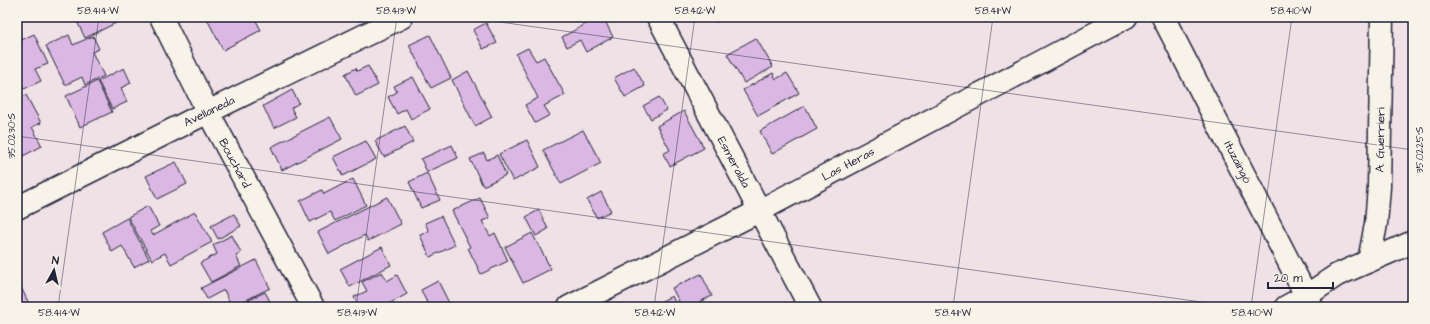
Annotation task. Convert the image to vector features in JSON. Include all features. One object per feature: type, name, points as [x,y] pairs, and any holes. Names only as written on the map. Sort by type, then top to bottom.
[{"type":"street","name":"Bouchard","points":[[161,17],[208,112],[313,307]]},
{"type":"street","name":"Avellaneda","points":[[17,208],[402,17]]},
{"type":"street","name":"Esmeralda","points":[[658,17],[810,307]]},
{"type":"street","name":"Las Heras","points":[[569,307],[759,211],[1126,17]]},
{"type":"street","name":"Ituzaingó","points":[[1163,17],[1309,302]]},
{"type":"street","name":"A. Guerrieri","points":[[1369,261],[1376,224],[1379,187],[1382,17]]},
{"type":"street","points":[[1286,307],[1309,302],[1337,275],[1413,242]]},
{"type":"building","points":[[75,17],[116,17],[118,22],[85,38]]},
{"type":"building","points":[[206,17],[254,17],[261,30],[223,50]]},
{"type":"building","points":[[599,17],[603,17],[613,37],[586,52],[580,40],[567,47],[562,37]]},
{"type":"building","points":[[713,17],[724,17],[716,22]]},
{"type":"building","points":[[486,23],[497,43],[483,49],[473,30]]},
{"type":"building","points":[[34,34],[48,64],[35,69],[41,81],[24,89],[17,76],[17,42]]},
{"type":"building","points":[[69,35],[73,45],[93,36],[99,49],[92,52],[104,76],[85,85],[82,77],[65,85],[46,46]]},
{"type":"building","points":[[430,35],[451,78],[431,88],[409,45]]},
{"type":"building","points":[[756,38],[773,67],[744,83],[727,54]]},
{"type":"building","points":[[528,48],[536,61],[544,57],[565,95],[544,106],[550,115],[535,123],[525,105],[538,98],[516,54]]},
{"type":"building","points":[[368,66],[378,85],[356,96],[345,74],[356,68],[357,71]]},
{"type":"building","points":[[634,67],[645,86],[625,97],[614,78]]},
{"type":"building","points":[[124,68],[131,83],[121,88],[127,102],[112,109],[98,81]]},
{"type":"building","points":[[468,71],[492,117],[475,126],[452,80]]},
{"type":"building","points":[[773,73],[776,79],[787,73],[799,93],[758,116],[743,90]]},
{"type":"building","points":[[413,77],[430,109],[411,119],[406,109],[397,114],[388,97],[397,92],[394,86]]},
{"type":"building","points":[[97,81],[112,112],[80,127],[66,96]]},
{"type":"building","points":[[292,90],[299,103],[291,108],[296,117],[274,128],[263,106]]},
{"type":"building","points":[[26,95],[41,123],[32,127],[42,146],[23,156],[17,144],[17,100]]},
{"type":"building","points":[[659,97],[667,110],[651,119],[643,106]]},
{"type":"building","points":[[805,106],[817,129],[772,154],[760,131]]},
{"type":"building","points":[[684,111],[704,148],[670,166],[663,154],[670,150],[657,126]]},
{"type":"building","points":[[330,117],[342,139],[282,170],[271,147]]},
{"type":"building","points":[[405,126],[413,142],[384,157],[375,141]]},
{"type":"building","points":[[583,130],[601,163],[561,184],[543,150]]},
{"type":"building","points":[[527,140],[540,167],[513,181],[499,154]]},
{"type":"building","points":[[366,141],[376,159],[343,176],[333,157]]},
{"type":"building","points":[[452,145],[458,158],[427,172],[421,159]]},
{"type":"building","points":[[17,150],[21,157],[17,159]]},
{"type":"building","points":[[484,153],[487,160],[497,155],[506,175],[483,186],[470,159]]},
{"type":"building","points":[[176,162],[187,184],[157,199],[146,176]]},
{"type":"building","points":[[427,173],[440,200],[421,208],[409,182]]},
{"type":"building","points":[[353,179],[366,205],[335,221],[330,212],[310,222],[300,201],[322,190],[324,194]]},
{"type":"building","points":[[601,192],[611,211],[597,218],[587,200]]},
{"type":"building","points":[[387,197],[401,224],[368,241],[365,235],[329,254],[318,232]]},
{"type":"building","points":[[480,198],[490,218],[482,221],[490,236],[495,233],[508,261],[481,274],[468,248],[470,247],[452,211]]},
{"type":"building","points":[[148,206],[159,226],[150,231],[153,235],[195,212],[212,242],[171,264],[165,253],[152,260],[128,217]]},
{"type":"building","points":[[539,210],[548,229],[536,236],[526,217]]},
{"type":"building","points":[[234,214],[241,226],[218,239],[211,226]]},
{"type":"building","points":[[441,216],[455,245],[430,257],[420,235],[429,231],[425,223]]},
{"type":"building","points":[[127,218],[149,259],[134,267],[122,246],[112,252],[102,232]]},
{"type":"building","points":[[532,233],[551,269],[523,283],[505,247]]},
{"type":"building","points":[[232,235],[241,253],[236,256],[241,266],[211,282],[200,263],[217,254],[213,245]]},
{"type":"building","points":[[382,247],[391,265],[350,287],[340,269]]},
{"type":"building","points":[[256,260],[270,288],[232,307],[224,290],[207,299],[201,288]]},
{"type":"building","points":[[382,272],[387,281],[397,275],[407,294],[383,307],[359,307],[354,297],[367,291],[362,282]]},
{"type":"building","points":[[701,274],[712,296],[688,307],[682,307],[672,288]]},
{"type":"building","points":[[17,279],[30,306],[28,307],[17,307]]},
{"type":"building","points":[[438,281],[451,307],[429,307],[421,290]]},
{"type":"building","points":[[265,292],[273,307],[236,306]]},
{"type":"building","points":[[672,296],[677,307],[649,307]]}]
